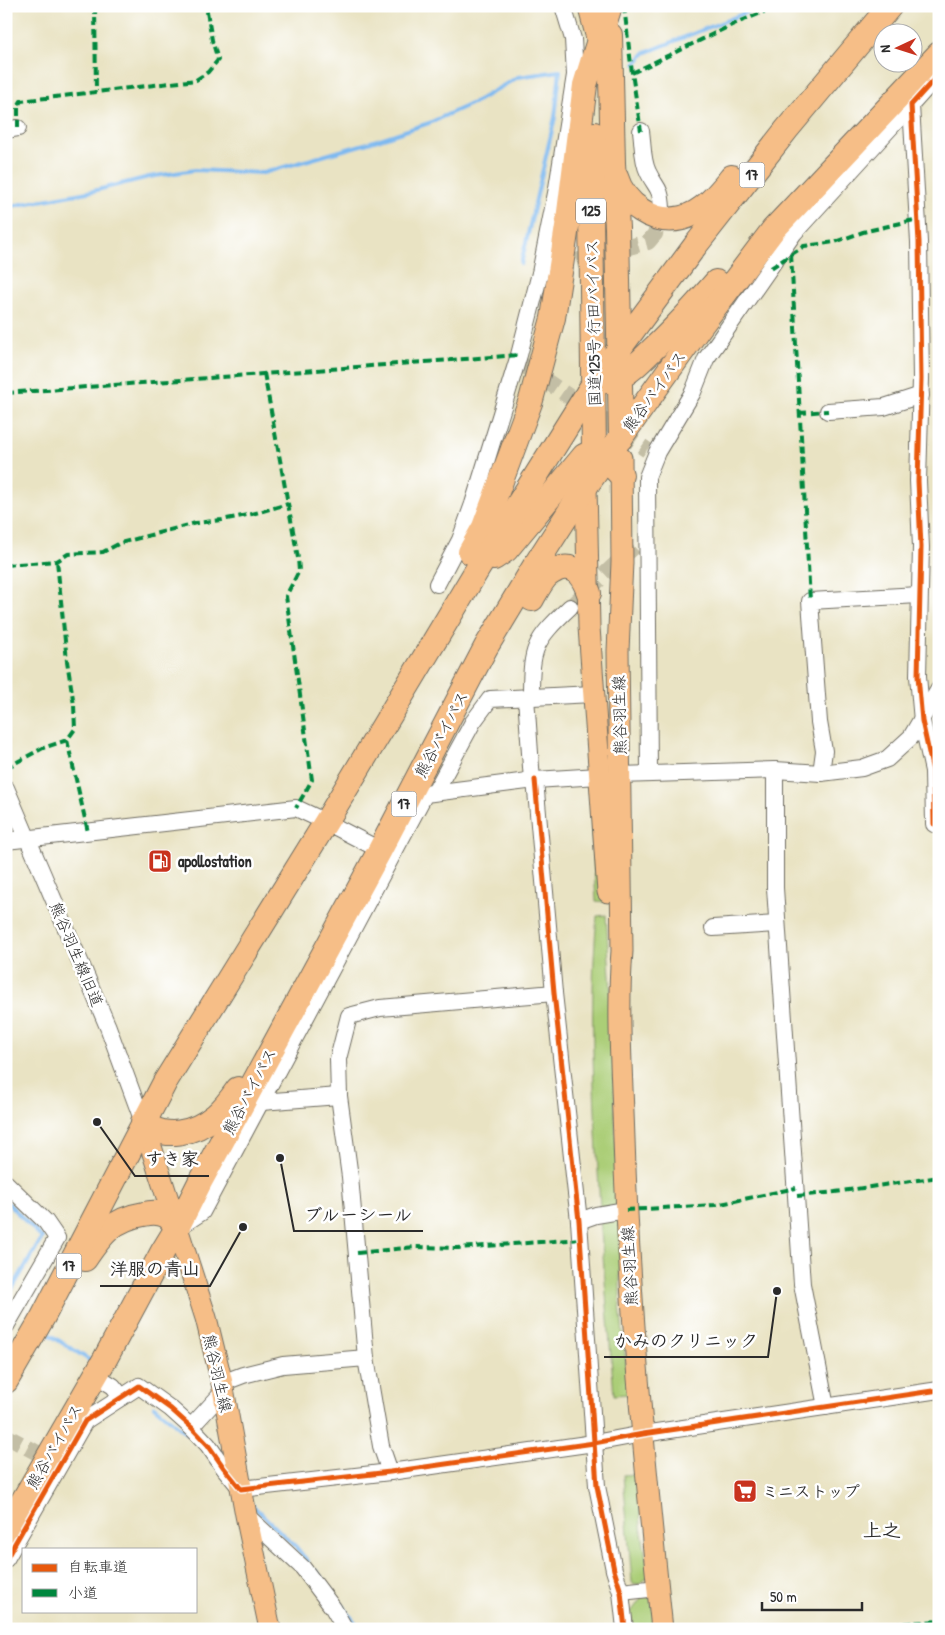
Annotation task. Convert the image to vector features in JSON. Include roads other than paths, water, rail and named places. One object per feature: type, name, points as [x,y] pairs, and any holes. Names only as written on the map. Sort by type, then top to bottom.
[{"type":"highway","name":"国道125号 行田バイパス","points":[[590,6],[599,40]]},
{"type":"highway","name":"国道125号 行田バイパス","points":[[586,486],[607,462],[594,383],[591,189],[599,40],[610,6]]},
{"type":"highway","name":"国道125号 行田バイパス","points":[[610,6],[621,438]]},
{"type":"highway","name":"17","points":[[6,1381],[43,1317],[165,1082],[326,822],[477,570],[594,383],[696,246],[787,129],[890,6]]},
{"type":"highway","points":[[450,615],[456,576],[484,527],[495,500],[531,400],[553,318],[568,220],[585,85],[599,40]]},
{"type":"highway","name":"熊谷バイパス","points":[[607,462],[621,438],[699,328],[773,230],[939,54]]},
{"type":"highway","points":[[613,163],[619,186],[626,197],[645,214],[668,219],[682,218],[696,211],[717,195],[742,164],[787,129]]},
{"type":"highway","points":[[594,383],[612,382],[638,364],[676,327],[736,260],[773,230]]},
{"type":"highway","points":[[477,570],[506,550],[584,456],[607,462]]},
{"type":"highway","name":"熊谷バイパス","points":[[6,1530],[177,1228],[201,1180],[380,850],[486,647],[586,486]]},
{"type":"highway","points":[[486,647],[516,623],[546,576],[556,570],[564,567],[572,568],[578,572],[584,580],[589,593]]},
{"type":"highway","points":[[143,1122],[156,1131],[171,1133],[193,1130],[203,1125],[216,1116],[225,1106],[281,1032]]},
{"type":"highway","points":[[43,1317],[69,1284],[99,1238],[116,1223],[127,1218],[157,1213],[167,1216],[177,1228]]},
{"type":"main road","points":[[595,723],[608,620],[607,462]]},
{"type":"main road","name":"熊谷羽生線","points":[[607,462],[622,562],[610,775],[613,950],[619,991],[626,1210],[632,1317],[662,1629]]},
{"type":"main road","name":"熊谷羽生線","points":[[586,486],[595,723],[610,775]]},
{"type":"main road","name":"熊谷羽生線","points":[[143,1122],[206,1318],[223,1387],[241,1489],[270,1629]]},
{"type":"street","points":[[437,584],[460,540],[489,457],[519,355],[540,273],[557,188],[575,75],[573,39],[563,6]]},
{"type":"street","points":[[649,774],[649,691],[640,654],[638,476],[647,450],[692,376],[771,268],[794,233],[939,74]]},
{"type":"street","points":[[911,105],[920,242],[921,395],[918,481],[921,547],[918,676],[922,721],[933,771],[934,824],[939,824]]},
{"type":"street","points":[[641,131],[644,161],[648,172],[659,187],[662,197],[662,209]]},
{"type":"street","points":[[828,411],[884,408],[921,395]]},
{"type":"street","points":[[821,773],[824,751],[819,722],[810,602],[919,595]]},
{"type":"street","points":[[570,607],[548,627],[536,646],[531,664],[529,697],[533,781],[579,1221],[597,1486],[614,1570],[621,1592],[625,1629]]},
{"type":"street","points":[[177,1228],[202,1212],[425,794],[533,781],[610,775],[776,770],[821,773],[862,768],[887,759],[912,737],[939,690]]},
{"type":"street","points":[[435,792],[473,722],[490,699],[593,694]]},
{"type":"street","points":[[776,770],[775,888],[802,1284],[826,1407]]},
{"type":"street","name":"熊谷羽生線旧道","points":[[6,788],[108,1027],[143,1122]]},
{"type":"street","points":[[6,841],[296,808],[380,850]]},
{"type":"street","points":[[712,928],[778,924]]},
{"type":"street","points":[[390,1472],[381,1446],[366,1358],[352,1196],[339,1096],[338,1058],[349,1016],[380,1008],[554,992]]},
{"type":"street","points":[[261,1102],[339,1096]]},
{"type":"street","points":[[6,1183],[46,1222],[57,1238],[6,1326]]},
{"type":"street","points":[[579,1221],[596,1215],[626,1210]]},
{"type":"street","points":[[191,1427],[223,1387],[243,1374],[283,1365],[366,1358]]},
{"type":"street","points":[[95,1375],[113,1386],[122,1396]]},
{"type":"street","points":[[6,1560],[85,1421],[138,1386],[171,1409],[208,1444],[241,1489],[390,1472],[939,1390]]},
{"type":"street","points":[[246,1514],[303,1568],[333,1608],[345,1629]]},
{"type":"street","points":[[621,1592],[658,1588]]},
{"type":"waterway","points":[[635,64],[645,53],[762,6]]},
{"type":"waterway","points":[[6,207],[93,191],[149,177],[195,170],[263,173],[368,143],[429,123],[475,102],[518,77],[560,71],[555,117],[521,264]]},
{"type":"waterway","points":[[6,1201],[42,1238],[6,1299]]},
{"type":"waterway","points":[[50,1335],[91,1361]]},
{"type":"waterway","points":[[154,1406],[187,1434]]},
{"type":"waterway","points":[[252,1505],[296,1547],[308,1562]]},
{"type":"waterway","points":[[316,1571],[360,1629]]},
{"type":"tunnel","points":[[553,267],[648,242],[655,234],[662,209]]},
{"type":"tunnel","points":[[523,365],[647,450]]},
{"type":"tunnel","points":[[570,607],[639,542]]},
{"type":"tunnel","points":[[6,1436],[56,1463]]},
{"type":"place","name":"apollostation","points":[[160,861]]},
{"type":"place","name":"すき家","points":[[97,1122]]},
{"type":"place","name":"ブルーシール","points":[[280,1158]]},
{"type":"place","name":"洋服の青山","points":[[243,1227]]},
{"type":"place","name":"かみのクリニック","points":[[777,1291]]},
{"type":"place","name":"ミニストップ","points":[[745,1491]]},
{"type":"district","name":"上之","points":[[882,1530]]}]
